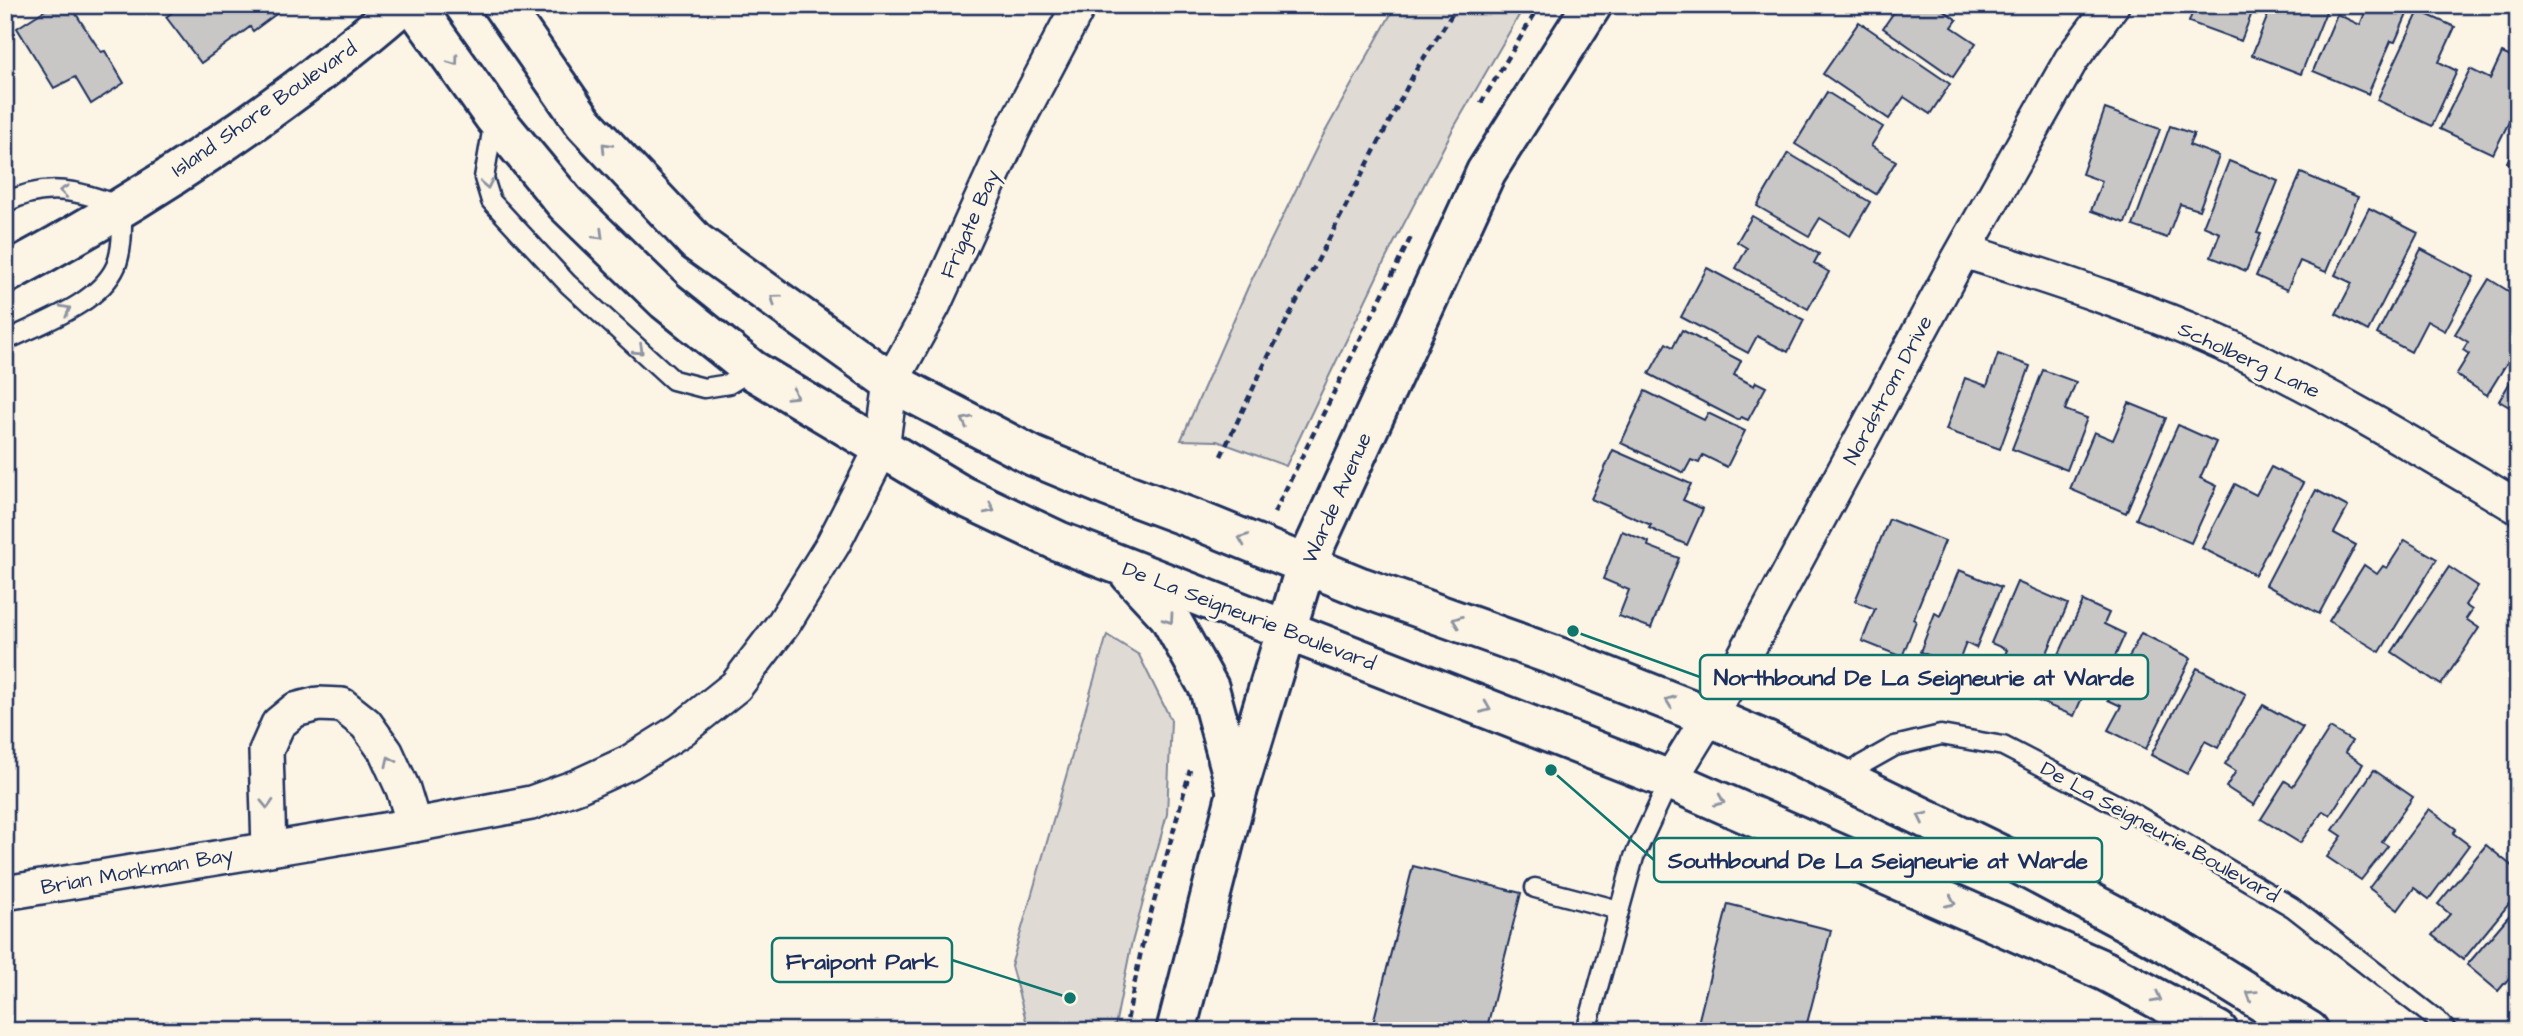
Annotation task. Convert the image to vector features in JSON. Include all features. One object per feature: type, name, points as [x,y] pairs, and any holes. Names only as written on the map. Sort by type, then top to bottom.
[{"type":"street","name":"Island Shore Boulevard","points":[[5,274],[122,206],[242,128],[356,45],[402,5]]},
{"type":"street","name":"De La Seigneurie Boulevard","points":[[414,5],[494,117],[565,202],[666,301],[752,370],[961,495],[1058,541],[1670,780],[2105,971],[2218,1031]]},
{"type":"street","points":[[502,5],[584,123],[695,242],[891,382],[1033,456],[1361,587],[1558,657],[1710,717],[2007,858],[2172,946],[2309,1031]]},
{"type":"street","name":"Frigate Bay","points":[[882,448],[891,382],[934,304],[1014,128],[1079,5]]},
{"type":"street","name":"Warde Avenue","points":[[1176,1031],[1237,792],[1306,565],[1486,173],[1592,5]]},
{"type":"street","name":"Nordstrom Drive","points":[[1670,780],[1710,717],[2071,60],[2112,5]]},
{"type":"street","name":"Scholberg Lane","points":[[1964,251],[2130,306],[2232,349],[2405,440],[2518,507]]},
{"type":"street","name":"Brian Monkman Bay","points":[[5,893],[531,803],[578,786],[631,762],[681,730],[736,686],[784,624],[833,544],[882,448]]},
{"type":"street","points":[[1124,567],[1169,616],[1209,688],[1237,792]]},
{"type":"street","points":[[269,848],[266,751],[278,724],[295,710],[318,704],[342,705],[366,724],[387,752],[403,789],[414,825]]},
{"type":"lane","points":[[494,117],[484,178],[491,201],[568,284],[673,380],[704,388],[729,384],[752,370]]},
{"type":"lane","points":[[5,203],[48,189],[89,194],[122,206],[122,236],[116,265],[100,291],[5,341]]},
{"type":"lane","name":"De La Seigneurie Boulevard","points":[[1843,779],[1895,746],[1941,735],[2003,746],[2133,813],[2292,906],[2437,1020],[2447,1031]]},
{"type":"lane","points":[[1586,1031],[1634,857],[1670,780]]},
{"type":"lane","points":[[1535,888],[1619,910]]},
{"type":"path","points":[[1221,456],[1268,357],[1416,70],[1458,5]]},
{"type":"path","points":[[1125,1031],[1142,946],[1191,765]]},
{"type":"shaded area","points":[[1396,5],[1525,5],[1452,131],[1381,268],[1286,466],[1217,441],[1181,440],[1248,287],[1320,141]]},
{"type":"shaded area","points":[[1107,635],[1139,655],[1171,720],[1167,814],[1131,946],[1114,1031],[1029,1031],[1011,966]]},
{"type":"building","points":[[53,5],[70,5],[101,52],[105,51],[124,83],[91,104],[75,77],[54,88],[17,28]]},
{"type":"building","points":[[182,5],[287,6],[253,31],[250,27],[201,63],[166,17]]},
{"type":"building","points":[[1899,5],[1936,5],[1957,20],[1952,27],[1976,43],[1953,77],[1883,28]]},
{"type":"building","points":[[2195,5],[2255,5],[2241,41],[2189,22]]},
{"type":"building","points":[[2272,5],[2317,5],[2327,9],[2301,74],[2252,55]]},
{"type":"building","points":[[2368,5],[2411,5],[2395,42],[2391,41],[2368,94],[2313,71],[2337,14],[2360,25]]},
{"type":"building","points":[[2419,11],[2455,27],[2439,62],[2457,71],[2432,126],[2377,100]]},
{"type":"building","points":[[1859,22],[1950,84],[1930,114],[1904,97],[1889,119],[1823,74]]},
{"type":"building","points":[[2502,53],[2518,60],[2518,104],[2493,154],[2440,129],[2470,69],[2490,79]]},
{"type":"building","points":[[1827,92],[1883,127],[1871,146],[1896,161],[1876,194],[1795,144]]},
{"type":"building","points":[[2105,109],[2160,129],[2125,223],[2091,211],[2102,181],[2082,174]]},
{"type":"building","points":[[2170,126],[2194,134],[2189,145],[2219,156],[2199,210],[2180,204],[2167,238],[2133,226]]},
{"type":"building","points":[[2518,141],[2518,168],[2507,162]]},
{"type":"building","points":[[1788,153],[1870,202],[1850,236],[1820,218],[1809,236],[1757,206]]},
{"type":"building","points":[[2229,161],[2278,181],[2257,233],[2261,234],[2246,271],[2211,257],[2220,233],[2203,226]]},
{"type":"building","points":[[2301,173],[2358,197],[2326,272],[2300,261],[2287,290],[2256,276]]},
{"type":"building","points":[[2369,208],[2418,233],[2368,331],[2336,314],[2352,283],[2335,275]]},
{"type":"building","points":[[1752,216],[1819,254],[1814,263],[1829,272],[1808,309],[1736,268],[1747,248],[1737,242]]},
{"type":"building","points":[[2421,249],[2474,277],[2445,331],[2427,321],[2411,352],[2377,334]]},
{"type":"building","points":[[1707,268],[1804,320],[1788,352],[1757,336],[1748,353],[1681,317]]},
{"type":"building","points":[[2489,279],[2518,297],[2518,345],[2487,395],[2456,375],[2469,354],[2463,350],[2468,342],[2455,334]]},
{"type":"building","points":[[1682,330],[1741,361],[1734,375],[1754,386],[1756,382],[1766,387],[1748,420],[1741,417],[1738,420],[1649,374],[1666,343],[1673,347]]},
{"type":"building","points":[[1998,354],[2030,366],[2000,449],[1946,430],[1965,378],[1987,386]]},
{"type":"building","points":[[2518,369],[2518,412],[2499,401]]},
{"type":"building","points":[[2043,370],[2076,382],[2065,410],[2087,418],[2067,470],[2012,449]]},
{"type":"building","points":[[1645,391],[1704,420],[1708,413],[1745,431],[1727,467],[1703,455],[1699,463],[1691,460],[1684,473],[1621,443]]},
{"type":"building","points":[[2129,403],[2166,418],[2126,513],[2070,489],[2094,432],[2113,440]]},
{"type":"building","points":[[2178,425],[2216,442],[2200,478],[2217,486],[2191,543],[2136,519]]},
{"type":"building","points":[[1613,450],[1691,484],[1683,500],[1703,509],[1687,545],[1649,528],[1651,525],[1591,499]]},
{"type":"building","points":[[2271,467],[2303,483],[2255,575],[2202,548],[2235,484],[2256,495]]},
{"type":"building","points":[[2316,490],[2348,507],[2334,533],[2356,545],[2319,614],[2266,585]]},
{"type":"building","points":[[1889,519],[1945,541],[1913,619],[1916,621],[1902,657],[1862,641],[1875,609],[1855,601]]},
{"type":"building","points":[[1622,531],[1649,542],[1648,546],[1679,558],[1651,628],[1619,616],[1629,590],[1603,579]]},
{"type":"building","points":[[2405,540],[2437,559],[2380,652],[2329,621],[2364,565],[2377,574],[2383,566],[2387,568]]},
{"type":"building","points":[[2449,567],[2478,586],[2465,605],[2472,610],[2466,619],[2479,628],[2441,685],[2392,652]]},
{"type":"building","points":[[1959,570],[2001,587],[1976,648],[1966,643],[1957,666],[1920,652],[1935,613],[1940,616]]},
{"type":"building","points":[[2017,582],[2068,604],[2029,695],[1994,680],[2007,650],[1991,643]]},
{"type":"building","points":[[2083,601],[2109,613],[2104,624],[2125,634],[2097,697],[2085,691],[2074,716],[2038,701]]},
{"type":"building","points":[[2141,633],[2191,658],[2146,749],[2108,730],[2121,706],[2108,700]]},
{"type":"building","points":[[2197,668],[2246,694],[2218,748],[2205,741],[2187,774],[2151,755]]},
{"type":"building","points":[[2263,705],[2303,727],[2254,805],[2226,787],[2236,771],[2225,764]]},
{"type":"building","points":[[2330,728],[2352,741],[2345,752],[2363,764],[2330,815],[2323,811],[2300,843],[2261,819],[2285,781],[2293,786]]},
{"type":"building","points":[[2374,770],[2413,797],[2382,842],[2388,846],[2361,880],[2327,857],[2342,836],[2333,830]]},
{"type":"building","points":[[2429,809],[2456,829],[2453,833],[2469,845],[2429,899],[2414,888],[2398,910],[2369,888]]},
{"type":"building","points":[[2486,845],[2518,871],[2518,893],[2463,960],[2432,935],[2450,914],[2438,904]]},
{"type":"building","points":[[1413,866],[1521,893],[1486,1031],[1371,1031]]},
{"type":"building","points":[[1728,904],[1831,930],[1805,1031],[1696,1031]]},
{"type":"building","points":[[2518,905],[2518,973],[2515,971],[2498,991],[2467,965]]},
{"type":"place","name":"Northbound De La Seigneurie at Warde","points":[[1573,631]]},
{"type":"place","name":"Southbound De La Seigneurie at Warde","points":[[1551,770]]},
{"type":"place","name":"Fraipont Park","points":[[1070,998]]}]
